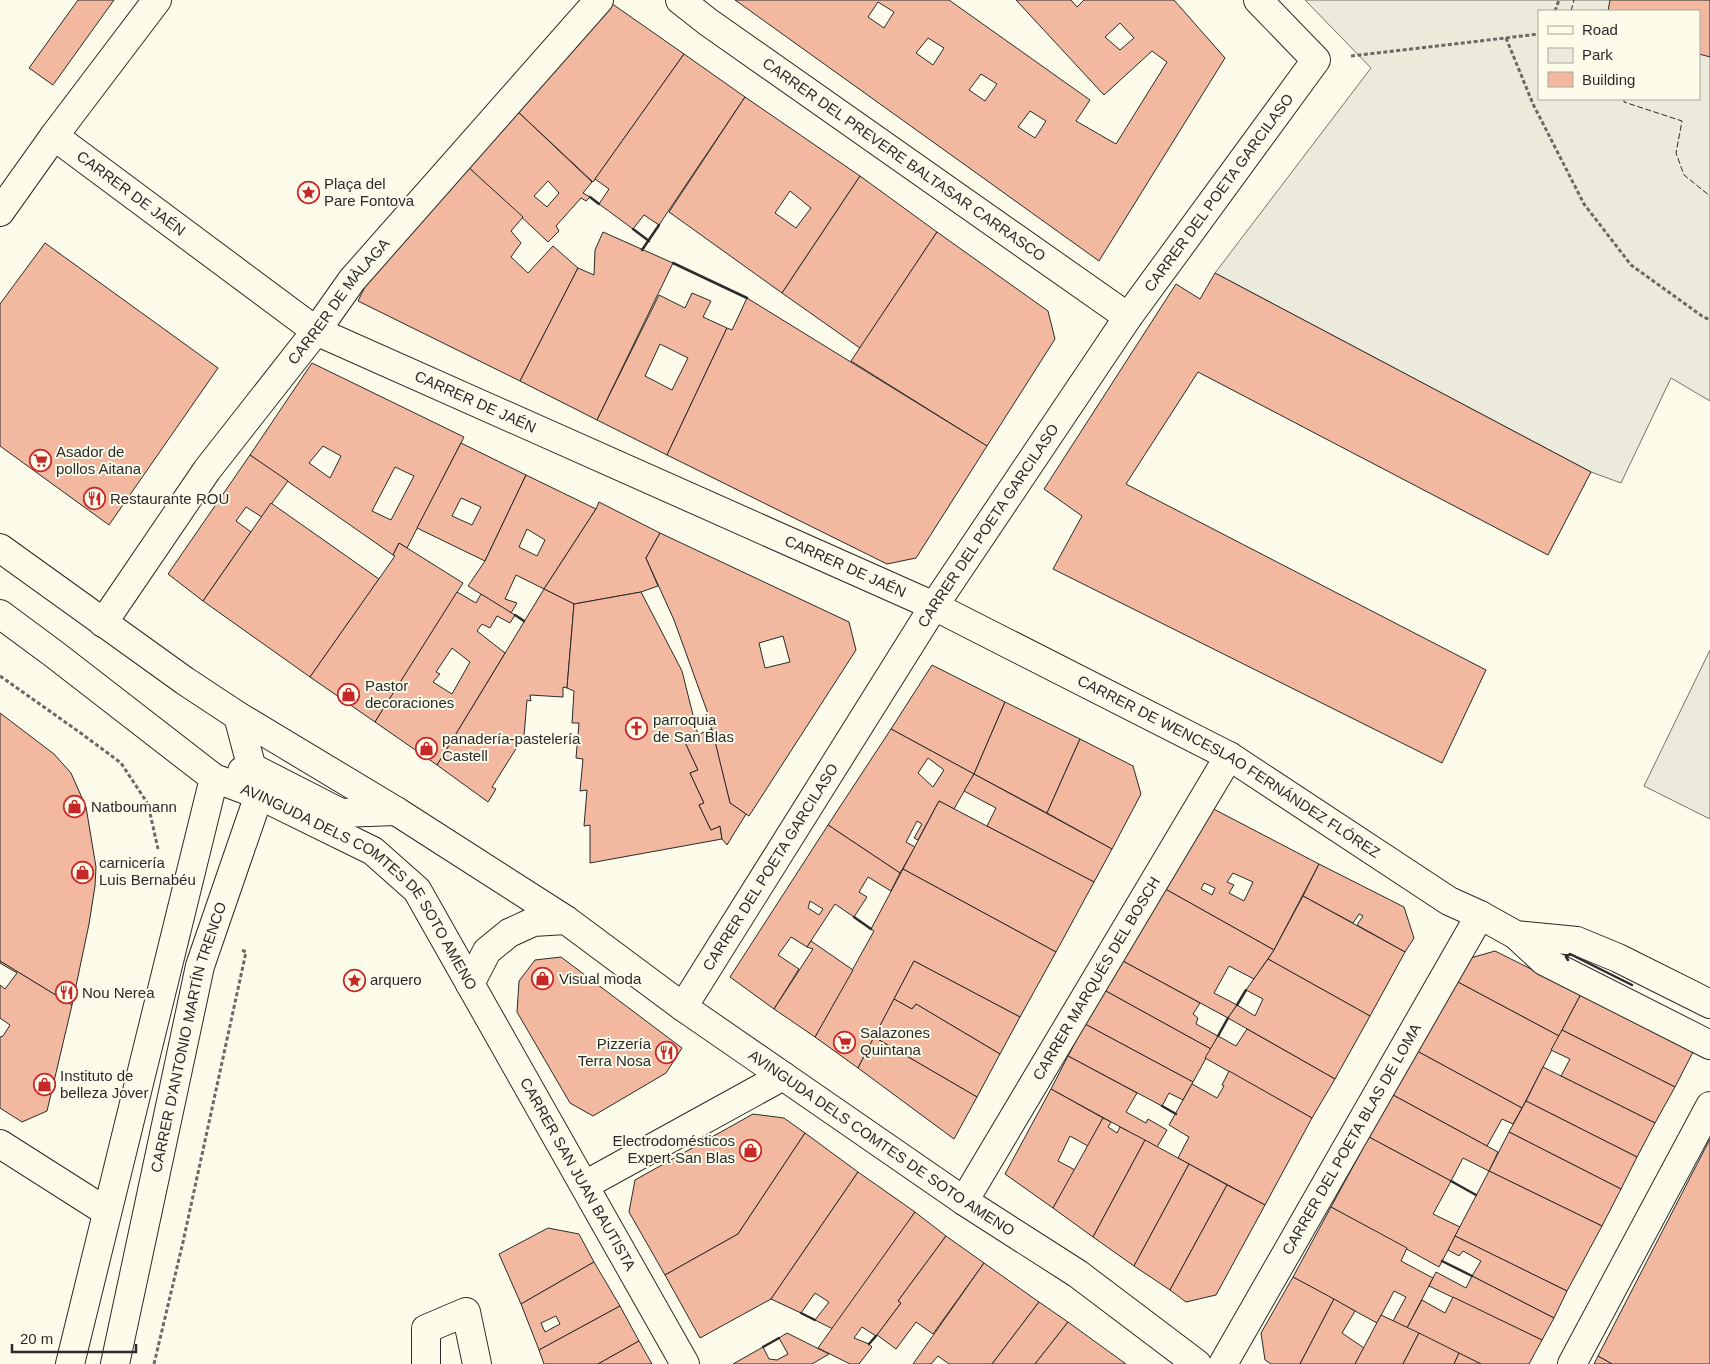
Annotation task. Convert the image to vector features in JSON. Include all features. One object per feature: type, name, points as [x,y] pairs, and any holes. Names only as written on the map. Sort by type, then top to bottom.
[{"type":"street","points":[[0,212],[54,136],[157,0]]},
{"type":"street","name":"CARRER DE MÀLAGA","points":[[103,623],[207,470],[316,331],[352,280],[599,0]]},
{"type":"street","name":"CARRER DEL PREVERE BALTASAR CARRASCO","points":[[680,0],[716,28],[1128,317]]},
{"type":"street","points":[[1258,0],[1316,60]]},
{"type":"street","name":"CARRER DEL POETA GARCILASO","points":[[683,1007],[934,606],[1128,317],[1316,60]]},
{"type":"street","name":"CARRER DE JAÉN","points":[[54,136],[316,331],[934,606]]},
{"type":"street","name":"AVINGUDA DELS COMTES DE SOTO AMENO","points":[[0,548],[103,623],[238,716],[396,811],[566,920],[683,1007],[964,1201],[1078,1274],[1197,1364]]},
{"type":"street","name":"CARRER DE WENCESLAO FERNÁNDEZ FLÓREZ","points":[[934,606],[1229,756],[1449,901],[1480,915],[1516,935],[1544,961],[1710,1045]]},
{"type":"street","name":"AVINGUDA DELS COMTES DE SOTO AMENO","points":[[0,614],[214,778],[259,795],[373,851],[418,890],[470,984]]},
{"type":"street","points":[[238,716],[259,795]]},
{"type":"street","name":"CARRER MARQUÉS DEL BOSCH","points":[[964,1201],[1229,756]]},
{"type":"street","name":"AVINGUDA DELS COMTES DE SOTO AMENO","points":[[214,778],[252,768],[341,813],[396,811]]},
{"type":"street","points":[[70,1364],[214,778]]},
{"type":"street","name":"CARRER D'ANTONIO MARTÍN TRENCO","points":[[115,1364],[200,966],[259,795]]},
{"type":"street","name":"CARRER DEL POETA BLAS DE LOMA","points":[[1223,1364],[1480,915]]},
{"type":"street","name":"AVINGUDA DELS COMTES DE SOTO AMENO","points":[[470,984],[487,951],[509,933],[533,922],[566,920]]},
{"type":"street","name":"CARRER DE WENCESLAO FERNÁNDEZ FLÓREZ","points":[[1516,935],[1577,941],[1618,958],[1710,1004]]},
{"type":"street","name":"CARRER SAN JUAN BAUTISTA","points":[[470,984],[685,1364]]},
{"type":"street","points":[[584,1186],[783,1076]]},
{"type":"street","points":[[1572,1364],[1710,1106]]},
{"type":"street","points":[[0,1144],[107,1212]]},
{"type":"street","points":[[426,1364],[426,1329],[466,1312],[477,1364]]},
{"type":"path","points":[[1316,60],[1538,34]]},
{"type":"path","points":[[1506,38],[1533,104],[1584,204],[1631,265],[1710,320]]},
{"type":"path","points":[[0,676],[121,763],[148,804],[158,846],[156,856]]},
{"type":"path","points":[[154,1364],[183,1242],[246,952]]},
{"type":"green space","points":[[1305,0],[1710,0],[1710,401],[1671,378],[1621,483],[1591,472],[1215,273],[1371,68]]},
{"type":"green space","points":[[1710,650],[1710,819],[1644,786]]},
{"type":"building","points":[[78,0],[114,0],[53,85],[29,68]]},
{"type":"building","points":[[735,0],[949,0],[1090,100],[1076,121],[1116,144],[1167,62],[1152,51],[1104,95],[1016,0],[1071,0],[1077,7],[1084,0],[1174,0],[1225,58],[1099,261]],"holes":[[[878,2],[894,12],[884,28],[868,17]],[[1120,23],[1134,38],[1120,50],[1105,37]],[[928,38],[944,48],[933,65],[916,53]],[[981,74],[997,84],[985,101],[969,90]],[[1030,111],[1046,121],[1035,138],[1018,127]]]},
{"type":"building","points":[[1610,0],[1710,0],[1710,57],[1700,54],[1700,10],[1608,10]]},
{"type":"building","points":[[611,3],[684,54],[593,182],[515,109]]},
{"type":"building","points":[[684,54],[745,97],[659,225],[644,215],[633,229],[599,204],[609,189],[595,179]]},
{"type":"building","points":[[745,97],[860,176],[782,293],[669,212]],"holes":[[[790,191],[811,208],[796,228],[775,213]]]},
{"type":"building","points":[[515,109],[592,182],[583,193],[590,197],[586,201],[581,198],[556,226],[559,231],[548,242],[466,165]],"holes":[[[548,181],[559,193],[547,207],[534,196]]]},
{"type":"building","points":[[466,165],[523,217],[511,231],[521,243],[511,257],[528,273],[553,246],[578,268],[520,381],[358,301],[378,260]]},
{"type":"building","points":[[860,176],[937,232],[860,348],[782,293]]},
{"type":"building","points":[[603,232],[673,263],[597,420],[520,381],[578,268],[594,275],[595,250]]},
{"type":"building","points":[[937,232],[1048,311],[1055,339],[987,446],[851,361]]},
{"type":"building","points":[[45,243],[218,368],[109,525],[0,446],[0,304]]},
{"type":"building","points":[[1215,273],[1591,472],[1548,555],[1198,372],[1126,484],[1486,670],[1442,763],[1053,569],[1082,516],[1044,489],[1176,284],[1200,299]]},
{"type":"building","points":[[692,293],[711,301],[703,317],[727,328],[667,455],[597,420],[659,295],[685,308]],"holes":[[[660,344],[688,358],[672,390],[645,376]]]},
{"type":"building","points":[[747,298],[987,446],[916,558],[887,564],[667,455],[727,328],[732,330]]},
{"type":"building","points":[[312,363],[464,437],[407,548],[399,543],[393,555],[250,455]],"holes":[[[323,446],[341,456],[330,478],[309,463]],[[395,467],[414,476],[391,520],[372,511]]]},
{"type":"building","points":[[461,443],[526,475],[485,561],[417,528]],"holes":[[[461,498],[481,507],[472,525],[452,516]]]},
{"type":"building","points":[[250,455],[288,481],[262,517],[246,507],[236,521],[251,532],[203,601],[168,574]]},
{"type":"building","points":[[526,475],[596,509],[544,589],[516,575],[505,599],[517,603],[511,613],[468,586],[485,561]],"holes":[[[527,529],[545,540],[537,556],[519,547]]]},
{"type":"building","points":[[599,502],[660,533],[646,558],[658,586],[641,592],[574,604],[544,589]]},
{"type":"building","points":[[271,503],[379,579],[310,677],[203,601]]},
{"type":"building","points":[[660,533],[849,622],[856,650],[749,816],[730,803],[707,711],[674,620],[646,558]],"holes":[[[783,636],[790,662],[765,668],[759,643]]]},
{"type":"building","points":[[399,543],[463,583],[375,722],[310,677],[395,556],[393,555]]},
{"type":"building","points":[[544,589],[574,604],[567,688],[563,687],[563,697],[530,695],[531,701],[527,700],[524,736],[492,787],[496,789],[488,802],[437,765]]},
{"type":"building","points":[[457,592],[476,603],[481,594],[515,615],[510,623],[497,616],[490,628],[482,624],[477,631],[505,653],[437,765],[375,722]],"holes":[[[452,648],[470,662],[452,694],[433,682],[440,674],[436,672]]]},
{"type":"building","name":"parroquia de San Blas","points":[[641,592],[682,671],[698,735],[684,740],[698,770],[690,773],[704,803],[699,805],[711,830],[720,826],[722,839],[590,863],[590,825],[584,826],[587,790],[580,791],[583,759],[576,758],[579,723],[572,723],[574,691],[567,688],[574,604]]},
{"type":"building","points":[[932,665],[1005,702],[974,774],[891,729]]},
{"type":"building","points":[[1005,702],[1080,739],[1047,813],[974,774]]},
{"type":"building","points":[[0,713],[54,754],[71,773],[86,807],[96,867],[95,886],[72,1005],[0,961]]},
{"type":"building","points":[[712,729],[730,803],[746,814],[727,845],[722,839],[720,826],[711,830],[699,805],[704,803],[690,773],[698,770],[684,740]]},
{"type":"building","points":[[891,729],[974,774],[954,809],[939,801],[918,840],[914,838],[922,824],[917,821],[906,842],[915,847],[900,873],[828,825]],"holes":[[[928,758],[944,770],[933,787],[918,773]]]},
{"type":"building","points":[[1080,739],[1133,766],[1141,794],[1112,849],[1047,813]]},
{"type":"building","points":[[974,774],[1112,849],[1094,882],[987,826],[996,808],[964,791]]},
{"type":"building","points":[[939,801],[1094,882],[1056,952],[903,869]]},
{"type":"building","points":[[1204,804],[1319,864],[1274,950],[1160,886]],"holes":[[[1233,873],[1253,882],[1244,901],[1229,893],[1234,885],[1227,882]],[[1204,883],[1215,888],[1212,895],[1201,889]]]},
{"type":"building","points":[[828,825],[900,873],[891,891],[868,877],[859,892],[867,897],[854,917],[835,904],[807,947],[791,937],[778,955],[799,969],[774,1009],[730,977]],"holes":[[[810,901],[823,909],[819,915],[808,908]]]},
{"type":"building","points":[[1319,864],[1404,907],[1414,938],[1405,952],[1357,925],[1363,916],[1359,914],[1353,923],[1303,896]]},
{"type":"building","points":[[903,869],[1056,952],[1020,1017],[914,961],[858,1068],[815,1037],[874,931],[871,929]]},
{"type":"building","points":[[1160,886],[1274,950],[1254,979],[1229,966],[1214,993],[1237,1005],[1228,1018],[1121,960]]},
{"type":"building","points":[[1303,896],[1405,952],[1370,1016],[1268,959]]},
{"type":"building","points":[[811,941],[853,970],[815,1037],[774,1009],[813,949],[807,947]]},
{"type":"building","points":[[1495,951],[1581,994],[1559,1036],[1456,981],[1467,959]]},
{"type":"building","points":[[561,957],[682,1048],[666,1073],[593,1116],[570,1103],[517,1012],[519,981],[535,960]]},
{"type":"building","points":[[1268,959],[1370,1016],[1335,1079],[1228,1018],[1237,1005],[1255,1016],[1263,999],[1246,990]]},
{"type":"building","points":[[1121,960],[1200,1003],[1193,1014],[1198,1018],[1196,1024],[1218,1036],[1211,1049],[1104,990]]},
{"type":"building","points":[[0,961],[72,1005],[47,1111],[22,1122],[0,1108],[0,1037],[3,1036],[10,1025],[0,1018],[0,985],[5,989],[17,973],[0,963]]},
{"type":"building","points":[[914,961],[1020,1017],[1000,1054],[916,1004],[912,1009],[894,999]]},
{"type":"building","points":[[1456,981],[1559,1036],[1522,1108],[1417,1051]]},
{"type":"building","points":[[1104,990],[1211,1049],[1193,1082],[1085,1024]]},
{"type":"building","points":[[1581,994],[1693,1052],[1675,1087],[1562,1030]]},
{"type":"building","points":[[894,999],[912,1009],[916,1004],[1000,1054],[977,1097],[874,1037]]},
{"type":"building","points":[[1085,1024],[1193,1082],[1183,1100],[1169,1093],[1162,1106],[1068,1056]]},
{"type":"building","points":[[1247,1029],[1335,1079],[1312,1118],[1205,1058],[1218,1036],[1236,1046]]},
{"type":"building","points":[[1562,1030],[1675,1087],[1655,1123],[1561,1076],[1570,1059],[1551,1050]]},
{"type":"building","points":[[874,1037],[977,1097],[954,1139],[858,1068]]},
{"type":"building","points":[[1417,1051],[1522,1108],[1513,1124],[1502,1119],[1487,1146],[1393,1095]]},
{"type":"building","points":[[1068,1056],[1137,1093],[1126,1112],[1146,1123],[1148,1119],[1167,1130],[1157,1147],[1051,1089]]},
{"type":"building","points":[[1543,1067],[1655,1123],[1637,1157],[1526,1101]]},
{"type":"building","points":[[1229,1071],[1312,1118],[1265,1205],[1178,1158],[1189,1137],[1169,1125],[1192,1084],[1217,1098],[1224,1086],[1222,1085]]},
{"type":"building","points":[[1051,1089],[1103,1118],[1088,1146],[1070,1136],[1058,1161],[1075,1170],[1053,1208],[1005,1174]]},
{"type":"building","points":[[1393,1095],[1498,1152],[1489,1171],[1463,1158],[1451,1181],[1369,1137]]},
{"type":"building","points":[[1526,1101],[1637,1157],[1621,1189],[1509,1132]]},
{"type":"building","points":[[753,1114],[784,1118],[805,1133],[738,1234],[665,1275],[629,1212],[635,1180]]},
{"type":"building","points":[[1103,1118],[1111,1122],[1108,1127],[1117,1133],[1120,1127],[1145,1140],[1093,1237],[1053,1208]]},
{"type":"building","points":[[1509,1132],[1621,1189],[1602,1226],[1489,1171]]},
{"type":"building","points":[[805,1133],[858,1172],[771,1299],[700,1338],[665,1275],[738,1234]]},
{"type":"building","points":[[1369,1137],[1451,1181],[1433,1214],[1460,1227],[1439,1267],[1331,1207]]},
{"type":"building","points":[[1710,1139],[1710,1364],[1612,1364],[1598,1356]]},
{"type":"building","points":[[1145,1140],[1189,1164],[1134,1266],[1093,1237]]},
{"type":"building","points":[[1189,1164],[1227,1185],[1170,1290],[1134,1266]]},
{"type":"building","points":[[1489,1171],[1602,1226],[1567,1291],[1455,1236]]},
{"type":"building","points":[[858,1172],[915,1212],[833,1329],[815,1320],[829,1302],[815,1293],[801,1313],[771,1299]]},
{"type":"building","points":[[1227,1185],[1265,1205],[1216,1295],[1186,1302],[1170,1290]]},
{"type":"building","points":[[1331,1207],[1407,1248],[1401,1261],[1433,1278],[1407,1328],[1393,1321],[1406,1297],[1394,1291],[1377,1323],[1293,1277]]},
{"type":"building","points":[[915,1212],[946,1236],[898,1301],[901,1303],[877,1335],[862,1327],[854,1338],[872,1347],[859,1364],[850,1364],[818,1348]]},
{"type":"building","points":[[548,1228],[579,1234],[594,1262],[521,1304],[499,1254]]},
{"type":"building","points":[[946,1236],[984,1263],[933,1334],[916,1322],[896,1349],[877,1335],[901,1303],[898,1301]]},
{"type":"building","points":[[1455,1236],[1567,1291],[1554,1318],[1472,1276],[1481,1261],[1463,1251],[1459,1256],[1448,1250]]},
{"type":"building","points":[[594,1262],[620,1306],[539,1350],[521,1304]],"holes":[[[556,1316],[560,1324],[545,1332],[541,1323]]]},
{"type":"building","points":[[984,1263],[1039,1302],[992,1364],[949,1364],[938,1356],[931,1364],[913,1364]]},
{"type":"building","points":[[1436,1272],[1466,1288],[1472,1276],[1554,1318],[1542,1340],[1429,1286]]},
{"type":"building","points":[[1293,1277],[1334,1299],[1300,1364],[1271,1364],[1265,1360],[1261,1333]]},
{"type":"building","points":[[1453,1297],[1542,1340],[1529,1364],[1481,1364],[1407,1328],[1422,1300],[1445,1313]]},
{"type":"building","points":[[1334,1299],[1355,1311],[1342,1333],[1364,1348],[1355,1364],[1300,1364]]},
{"type":"building","points":[[1039,1302],[1068,1322],[1035,1364],[992,1364]]},
{"type":"building","points":[[620,1306],[639,1341],[598,1364],[544,1364],[539,1350]]},
{"type":"building","points":[[1381,1315],[1419,1333],[1403,1364],[1355,1364]]},
{"type":"building","points":[[1068,1322],[1126,1364],[1035,1364]]},
{"type":"building","points":[[787,1333],[829,1354],[812,1364],[733,1364],[763,1347],[769,1359],[777,1360],[788,1354],[779,1338]]},
{"type":"building","points":[[1419,1333],[1459,1353],[1454,1364],[1403,1364]]},
{"type":"building","points":[[639,1341],[652,1364],[598,1364]]},
{"type":"building","points":[[1459,1353],[1481,1364],[1454,1364]]},
{"type":"building","points":[[1598,1356],[1612,1364],[1594,1364]]},
{"type":"fence","points":[[1571,10],[1574,0]]},
{"type":"fence","points":[[1624,100],[1624,102],[1682,121],[1676,153],[1684,175],[1710,196]]},
{"type":"wall","points":[[590,197],[599,204]]},
{"type":"wall","points":[[642,250],[659,225]]},
{"type":"wall","points":[[633,229],[649,241]]},
{"type":"wall","points":[[673,263],[747,298]]},
{"type":"wall","points":[[515,615],[524,621]]},
{"type":"wall","points":[[854,917],[871,929]]},
{"type":"wall","points":[[1568,960],[1566,957],[1570,954],[1632,985]]},
{"type":"wall","points":[[1237,1005],[1246,990]]},
{"type":"wall","points":[[1218,1036],[1228,1018]]},
{"type":"wall","points":[[1162,1106],[1176,1114]]},
{"type":"wall","points":[[1451,1181],[1476,1195]]},
{"type":"wall","points":[[1442,1261],[1472,1276]]},
{"type":"wall","points":[[801,1313],[815,1320]]},
{"type":"wall","points":[[869,1344],[876,1336]]},
{"type":"wall","points":[[763,1347],[779,1338]]},
{"type":"place","name":"Plaça del Pare Fontova","points":[[308,193]]},
{"type":"place","name":"Asador de pollos Aitana","points":[[40,461]]},
{"type":"place","name":"Restaurante ROU","points":[[94,499]]},
{"type":"place","name":"Pastor decoraciones","points":[[349,695]]},
{"type":"place","name":"parroquia de San Blas","points":[[637,729]]},
{"type":"place","name":"panadería-pastelería Castell","points":[[426,748]]},
{"type":"place","name":"Natboumann","points":[[75,807]]},
{"type":"place","name":"carnicería Luis Bernabéu","points":[[83,872]]},
{"type":"place","name":"Visual moda","points":[[543,979]]},
{"type":"place","name":"arquero","points":[[354,980]]},
{"type":"place","name":"Nou Nerea","points":[[66,993]]},
{"type":"place","name":"Salazones Quintana","points":[[844,1042]]},
{"type":"place","name":"Pizzería Terra Nosa","points":[[667,1053]]},
{"type":"place","name":"Instituto de belleza Jover","points":[[44,1085]]},
{"type":"place","name":"Electrodomésticos Expert San Blas","points":[[751,1150]]}]
